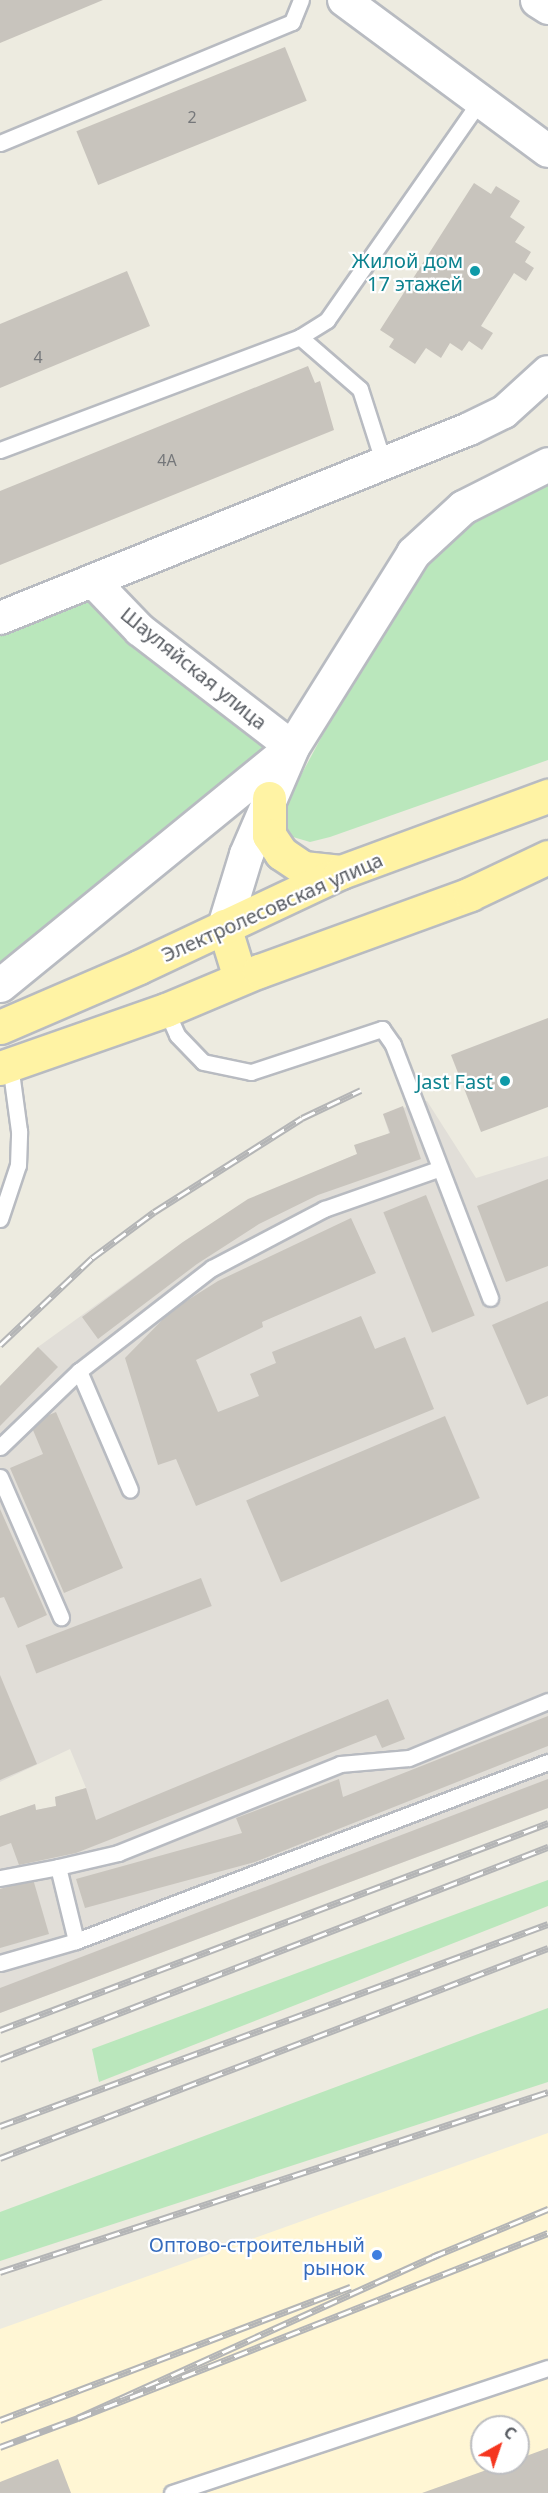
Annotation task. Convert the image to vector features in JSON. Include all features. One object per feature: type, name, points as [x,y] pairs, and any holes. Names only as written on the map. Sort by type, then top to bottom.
[{"type":"main road","points":[[537,0],[548,7]]},
{"type":"main road","points":[[240,978],[224,926],[269,798],[292,747],[413,553],[463,507],[548,464]]},
{"type":"main road","points":[[0,984],[292,747]]},
{"type":"main road","name":"Электролесовская улица","points":[[0,1027],[341,872],[548,796]]},
{"type":"main road","points":[[269,798],[269,835],[281,853],[303,868],[341,872]]},
{"type":"main road","points":[[5,1066],[166,1010],[240,978],[470,894],[548,857]]},
{"type":"main road","points":[[470,894],[548,882]]},
{"type":"street","points":[[344,0],[548,151]]},
{"type":"street","points":[[0,618],[504,412],[548,372]]},
{"type":"street","name":"Шауляйская улица","points":[[93,580],[140,630],[292,747]]},
{"type":"lane","points":[[0,143],[292,22],[301,0]]},
{"type":"lane","points":[[0,450],[300,337],[327,320],[480,101]]},
{"type":"lane","points":[[300,337],[360,389],[383,461]]},
{"type":"lane","points":[[166,1010],[177,1035],[203,1062],[250,1072],[382,1029],[393,1045],[438,1169],[490,1298]]},
{"type":"lane","points":[[0,1219],[18,1165],[19,1131],[5,1066]]},
{"type":"lane","points":[[0,1447],[79,1371],[167,1299],[260,1240],[324,1209],[438,1169]]},
{"type":"lane","points":[[79,1371],[130,1490]]},
{"type":"lane","points":[[0,1477],[61,1617]]},
{"type":"lane","points":[[0,1878],[118,1853],[340,1764],[409,1758],[548,1701]]},
{"type":"lane","points":[[0,1963],[76,1941],[548,1762]]},
{"type":"lane","points":[[58,1867],[76,1941]]},
{"type":"lane","points":[[172,2493],[548,2368]]},
{"type":"shaded area","points":[[427,1101],[476,1178],[548,1156],[548,1808],[0,2013],[0,1816],[35,1804],[36,1810],[56,1806],[55,1797],[86,1788],[70,1749],[0,1782],[0,1386],[38,1347],[183,1242],[248,1200],[357,1154],[389,1133],[383,1114]]},
{"type":"shaded area","name":"Оптово-строительный рынок","points":[[548,2133],[548,2493],[0,2493],[0,2329]]},
{"type":"green space","points":[[548,480],[548,760],[330,837],[310,842],[293,837],[285,824],[285,805],[402,587],[458,530]]},
{"type":"green space","points":[[92,593],[272,750],[0,970],[0,631]]},
{"type":"green space","points":[[548,1880],[548,1906],[99,2082],[92,2049]]},
{"type":"green space","points":[[548,2008],[548,2082],[0,2261],[0,2212]]},
{"type":"building","points":[[0,0],[103,0],[0,43]]},
{"type":"building","points":[[285,47],[307,101],[98,185],[76,131]]},
{"type":"building","name":"Жилой дом 17 этажей","points":[[474,183],[491,194],[496,186],[520,201],[510,217],[525,227],[515,242],[531,252],[525,262],[534,268],[526,281],[514,273],[481,326],[493,333],[482,350],[469,341],[462,351],[450,343],[441,358],[426,348],[415,364],[389,347],[394,339],[380,330]]},
{"type":"building","points":[[127,271],[150,326],[0,388],[0,324]]},
{"type":"building","points":[[308,366],[315,383],[320,381],[334,430],[0,565],[0,491]]},
{"type":"building","name":"Jast Fast","points":[[548,1018],[548,1107],[481,1132],[451,1055]]},
{"type":"building","points":[[403,1106],[421,1159],[318,1195],[259,1224],[197,1264],[98,1339],[82,1317],[183,1242],[248,1199],[357,1154],[354,1145],[390,1133],[383,1114]]},
{"type":"building","points":[[548,1179],[548,1266],[506,1282],[477,1206]]},
{"type":"building","points":[[426,1195],[475,1316],[432,1333],[383,1212]]},
{"type":"building","points":[[351,1218],[376,1273],[262,1322],[263,1327],[196,1360],[218,1412],[259,1396],[250,1374],[276,1363],[272,1352],[361,1316],[375,1349],[405,1337],[434,1409],[196,1506],[176,1459],[158,1465],[125,1358],[172,1310],[218,1281]]},
{"type":"building","points":[[548,1301],[548,1396],[527,1405],[492,1325]]},
{"type":"building","points":[[38,1347],[58,1367],[0,1426],[0,1386]]},
{"type":"building","points":[[56,1412],[123,1568],[64,1593],[10,1468],[43,1454],[30,1423]]},
{"type":"building","points":[[445,1416],[480,1498],[281,1582],[246,1500]]},
{"type":"building","points":[[0,1509],[47,1615],[18,1628],[4,1597],[0,1598]]},
{"type":"building","points":[[201,1578],[212,1606],[36,1673],[25,1645]]},
{"type":"building","points":[[0,1675],[37,1764],[0,1780]]},
{"type":"building","points":[[388,1699],[405,1739],[382,1748],[376,1735],[76,1853],[19,1865],[11,1843],[0,1847],[0,1816],[35,1804],[36,1810],[56,1806],[55,1797],[86,1788],[96,1820]]},
{"type":"building","points":[[548,1716],[548,1746],[255,1862],[85,1908],[76,1879],[242,1833],[236,1818],[339,1779],[343,1797]]},
{"type":"building","points":[[548,1779],[548,1808],[0,2013],[0,1988]]},
{"type":"building","points":[[33,1879],[49,1934],[0,1948],[0,1889]]},
{"type":"building","points":[[548,2448],[548,2493],[422,2493],[472,2475],[530,2475],[530,2455]]},
{"type":"building","points":[[58,2459],[71,2493],[0,2493],[0,2482]]},
{"type":"railway","points":[[0,1345],[92,1258],[154,1212],[302,1118],[361,1090]]},
{"type":"railway","points":[[0,2030],[548,1823]]},
{"type":"railway","points":[[0,2059],[548,1847]]},
{"type":"railway","points":[[0,2126],[548,1924]]},
{"type":"railway","points":[[0,2158],[548,1948]]},
{"type":"railway","points":[[0,2272],[548,2092]]},
{"type":"railway","points":[[432,2257],[548,2209]]},
{"type":"railway","points":[[439,2254],[78,2418],[548,2233]]},
{"type":"railway","points":[[0,2420],[351,2287]]},
{"type":"railway","points":[[0,2447],[78,2418]]},
{"type":"place","name":"Жилой дом 17 этажей","points":[[475,271]]},
{"type":"place","name":"Jast Fast","points":[[505,1081]]},
{"type":"place","name":"Оптово-строительный рынок","points":[[377,2255]]}]
